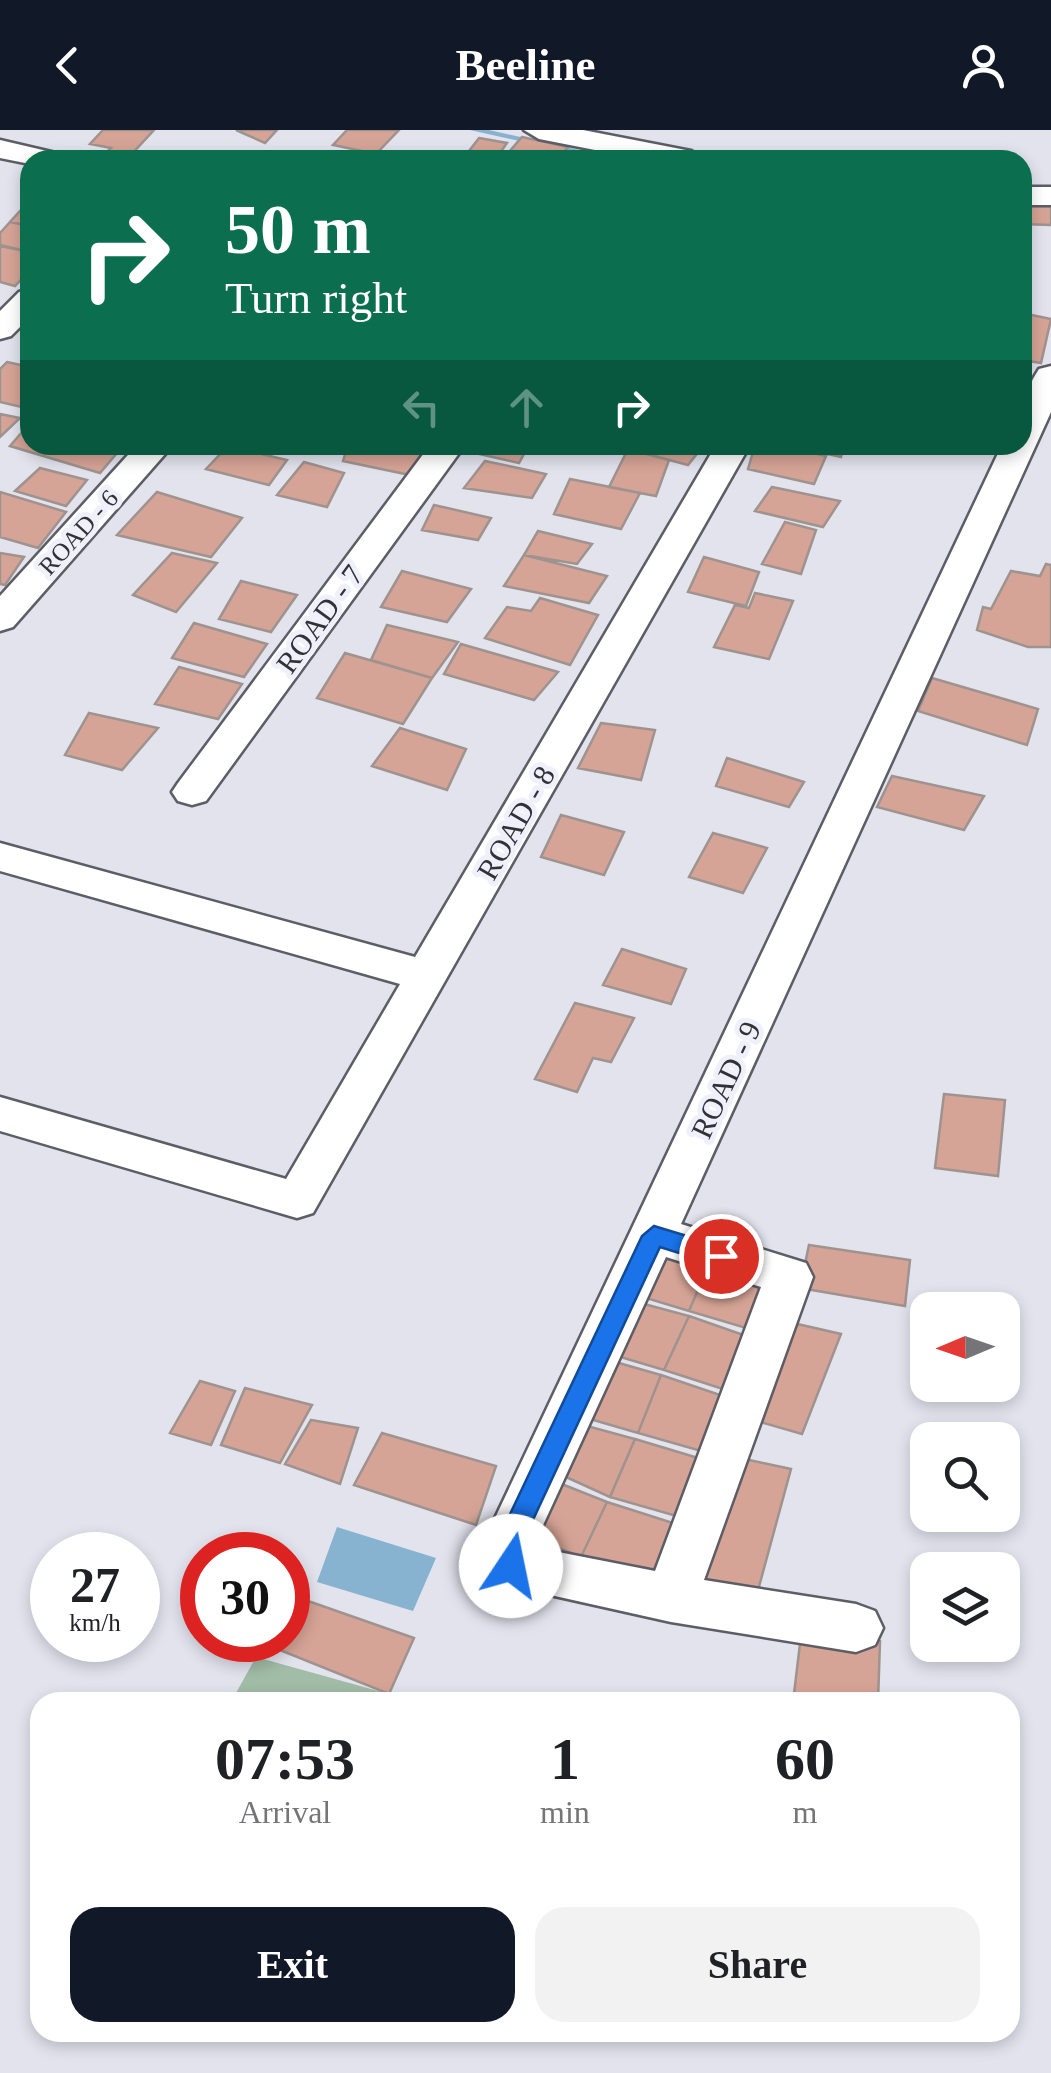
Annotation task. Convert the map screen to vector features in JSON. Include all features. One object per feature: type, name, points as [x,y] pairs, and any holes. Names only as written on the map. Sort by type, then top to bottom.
[{"type":"street","points":[[539,130],[640,150]]},
{"type":"street","points":[[0,330],[20,309]]},
{"type":"street","points":[[1032,416],[1051,375]]},
{"type":"street","name":"ROAD - 6","points":[[0,619],[147,455]]},
{"type":"street","name":"ROAD - 7","points":[[192,792],[441,455]]},
{"type":"street","name":"ROAD - 8","points":[[0,1114],[297,1200],[728,455]]},
{"type":"street","name":"ROAD - 9","points":[[670,1598],[511,1566],[505,1552],[1014,455]]},
{"type":"street","points":[[0,857],[427,976]]},
{"type":"street","points":[[654,1236],[789,1276],[670,1598],[856,1628]]},
{"type":"green space","points":[[253,1662],[274,1662],[382,1692],[237,1692]]},
{"type":"water","points":[[337,1527],[436,1558],[413,1611],[317,1582]]},
{"type":"building","points":[[103,130],[154,130],[135,150],[109,150],[90,144]]},
{"type":"building","points":[[236,130],[277,130],[265,143]]},
{"type":"building","points":[[347,130],[399,130],[380,150],[333,145]]},
{"type":"building","points":[[522,137],[568,147],[565,150],[511,150]]},
{"type":"building","points":[[479,138],[507,143],[502,150],[470,150]]},
{"type":"building","points":[[1032,206],[1051,206],[1051,225],[1032,224]]},
{"type":"building","points":[[20,211],[20,224],[10,222]]},
{"type":"building","points":[[10,222],[20,224],[20,250],[0,245],[0,233]]},
{"type":"building","points":[[0,246],[20,250],[20,281],[15,286],[0,282]]},
{"type":"building","points":[[1032,315],[1051,319],[1041,363],[1032,362]]},
{"type":"building","points":[[7,362],[20,365],[20,407],[0,402],[0,369]]},
{"type":"building","points":[[0,414],[20,418],[0,437]]},
{"type":"building","points":[[20,434],[20,449],[10,446]]},
{"type":"building","points":[[40,455],[115,455],[100,473]]},
{"type":"building","points":[[219,455],[266,455],[287,460],[269,485],[206,469]]},
{"type":"building","points":[[345,455],[425,455],[410,475],[343,461]]},
{"type":"building","points":[[484,455],[523,455],[519,463]]},
{"type":"building","points":[[625,455],[669,460],[656,496],[609,487]]},
{"type":"building","points":[[650,455],[696,455],[688,465]]},
{"type":"building","points":[[752,455],[826,456],[814,484],[748,469]]},
{"type":"building","points":[[485,461],[546,474],[532,498],[464,488]]},
{"type":"building","points":[[304,462],[344,473],[327,507],[277,495]]},
{"type":"building","points":[[40,468],[87,480],[66,506],[15,491]]},
{"type":"building","points":[[570,479],[640,493],[621,529],[554,514]]},
{"type":"building","points":[[772,487],[840,501],[823,527],[755,511]]},
{"type":"building","points":[[0,492],[66,512],[38,548],[0,537]]},
{"type":"building","points":[[157,492],[242,518],[211,557],[117,535]]},
{"type":"building","points":[[434,505],[491,518],[478,540],[422,530]]},
{"type":"building","points":[[785,522],[816,530],[801,574],[762,564]]},
{"type":"building","points":[[538,531],[592,544],[577,564],[524,555]]},
{"type":"building","points":[[0,553],[24,557],[5,585],[0,584]]},
{"type":"building","points":[[172,553],[217,563],[176,612],[133,595]]},
{"type":"building","points":[[524,555],[607,576],[589,603],[504,586]]},
{"type":"building","points":[[704,557],[759,572],[746,606],[688,592]]},
{"type":"building","points":[[1046,564],[1051,565],[1051,647],[1028,647],[977,630],[983,607],[991,609],[1011,571],[1040,576]]},
{"type":"building","points":[[402,571],[471,589],[447,622],[381,607]]},
{"type":"building","points":[[241,581],[297,595],[271,632],[219,619]]},
{"type":"building","points":[[755,593],[793,601],[769,659],[714,647],[735,605],[749,608]]},
{"type":"building","points":[[540,598],[598,615],[570,665],[485,638],[507,607],[531,611]]},
{"type":"building","points":[[194,623],[267,644],[244,677],[172,658]]},
{"type":"building","points":[[387,625],[458,642],[432,678],[371,660]]},
{"type":"building","points":[[461,644],[558,672],[534,700],[444,674]]},
{"type":"building","points":[[345,653],[432,678],[403,724],[317,698]]},
{"type":"building","points":[[179,667],[242,684],[218,719],[155,704]]},
{"type":"building","points":[[932,678],[1038,709],[1027,745],[918,711]]},
{"type":"building","points":[[89,713],[158,728],[122,770],[65,755]]},
{"type":"building","points":[[601,723],[655,730],[641,780],[578,768]]},
{"type":"building","points":[[400,728],[466,749],[447,790],[372,766]]},
{"type":"building","points":[[727,758],[804,782],[789,807],[716,786]]},
{"type":"building","points":[[892,776],[984,796],[964,830],[877,807]]},
{"type":"building","points":[[561,815],[624,832],[604,875],[541,857]]},
{"type":"building","points":[[713,833],[767,848],[743,893],[689,877]]},
{"type":"building","points":[[622,949],[686,969],[671,1004],[603,985]]},
{"type":"building","points":[[575,1003],[634,1018],[611,1062],[593,1058],[577,1092],[535,1079]]},
{"type":"building","points":[[944,1094],[1005,1100],[998,1176],[935,1168]]},
{"type":"building","points":[[809,1245],[910,1260],[905,1306],[800,1288]]},
{"type":"building","points":[[656,1247],[710,1262],[689,1311],[633,1294]]},
{"type":"building","points":[[710,1262],[770,1281],[756,1331],[689,1311]]},
{"type":"building","points":[[633,1301],[689,1316],[664,1370],[607,1353]]},
{"type":"building","points":[[689,1316],[752,1338],[729,1391],[664,1370]]},
{"type":"building","points":[[793,1323],[841,1334],[802,1434],[753,1420]]},
{"type":"building","points":[[605,1359],[661,1375],[638,1433],[576,1415]]},
{"type":"building","points":[[661,1375],[726,1397],[708,1453],[638,1433]]},
{"type":"building","points":[[200,1381],[235,1391],[211,1445],[170,1433]]},
{"type":"building","points":[[245,1388],[312,1405],[280,1463],[221,1445]]},
{"type":"building","points":[[311,1420],[358,1428],[340,1484],[285,1464]]},
{"type":"building","points":[[576,1423],[635,1439],[610,1497],[555,1472]]},
{"type":"building","points":[[382,1433],[496,1466],[476,1525],[354,1485]]},
{"type":"building","points":[[635,1439],[705,1460],[680,1517],[610,1497]]},
{"type":"building","points":[[740,1458],[791,1469],[757,1594],[698,1578]]},
{"type":"building","points":[[549,1479],[607,1502],[581,1557],[523,1534]]},
{"type":"building","points":[[607,1502],[676,1524],[651,1575],[581,1557]]},
{"type":"building","points":[[310,1602],[414,1638],[390,1692],[310,1662]]},
{"type":"building","points":[[802,1627],[880,1641],[878,1692],[794,1692]]},
{"type":"waterway","points":[[475,130],[571,150]]},
{"type":"route","points":[[511,1566],[505,1552],[654,1236],[721,1256]]}]
